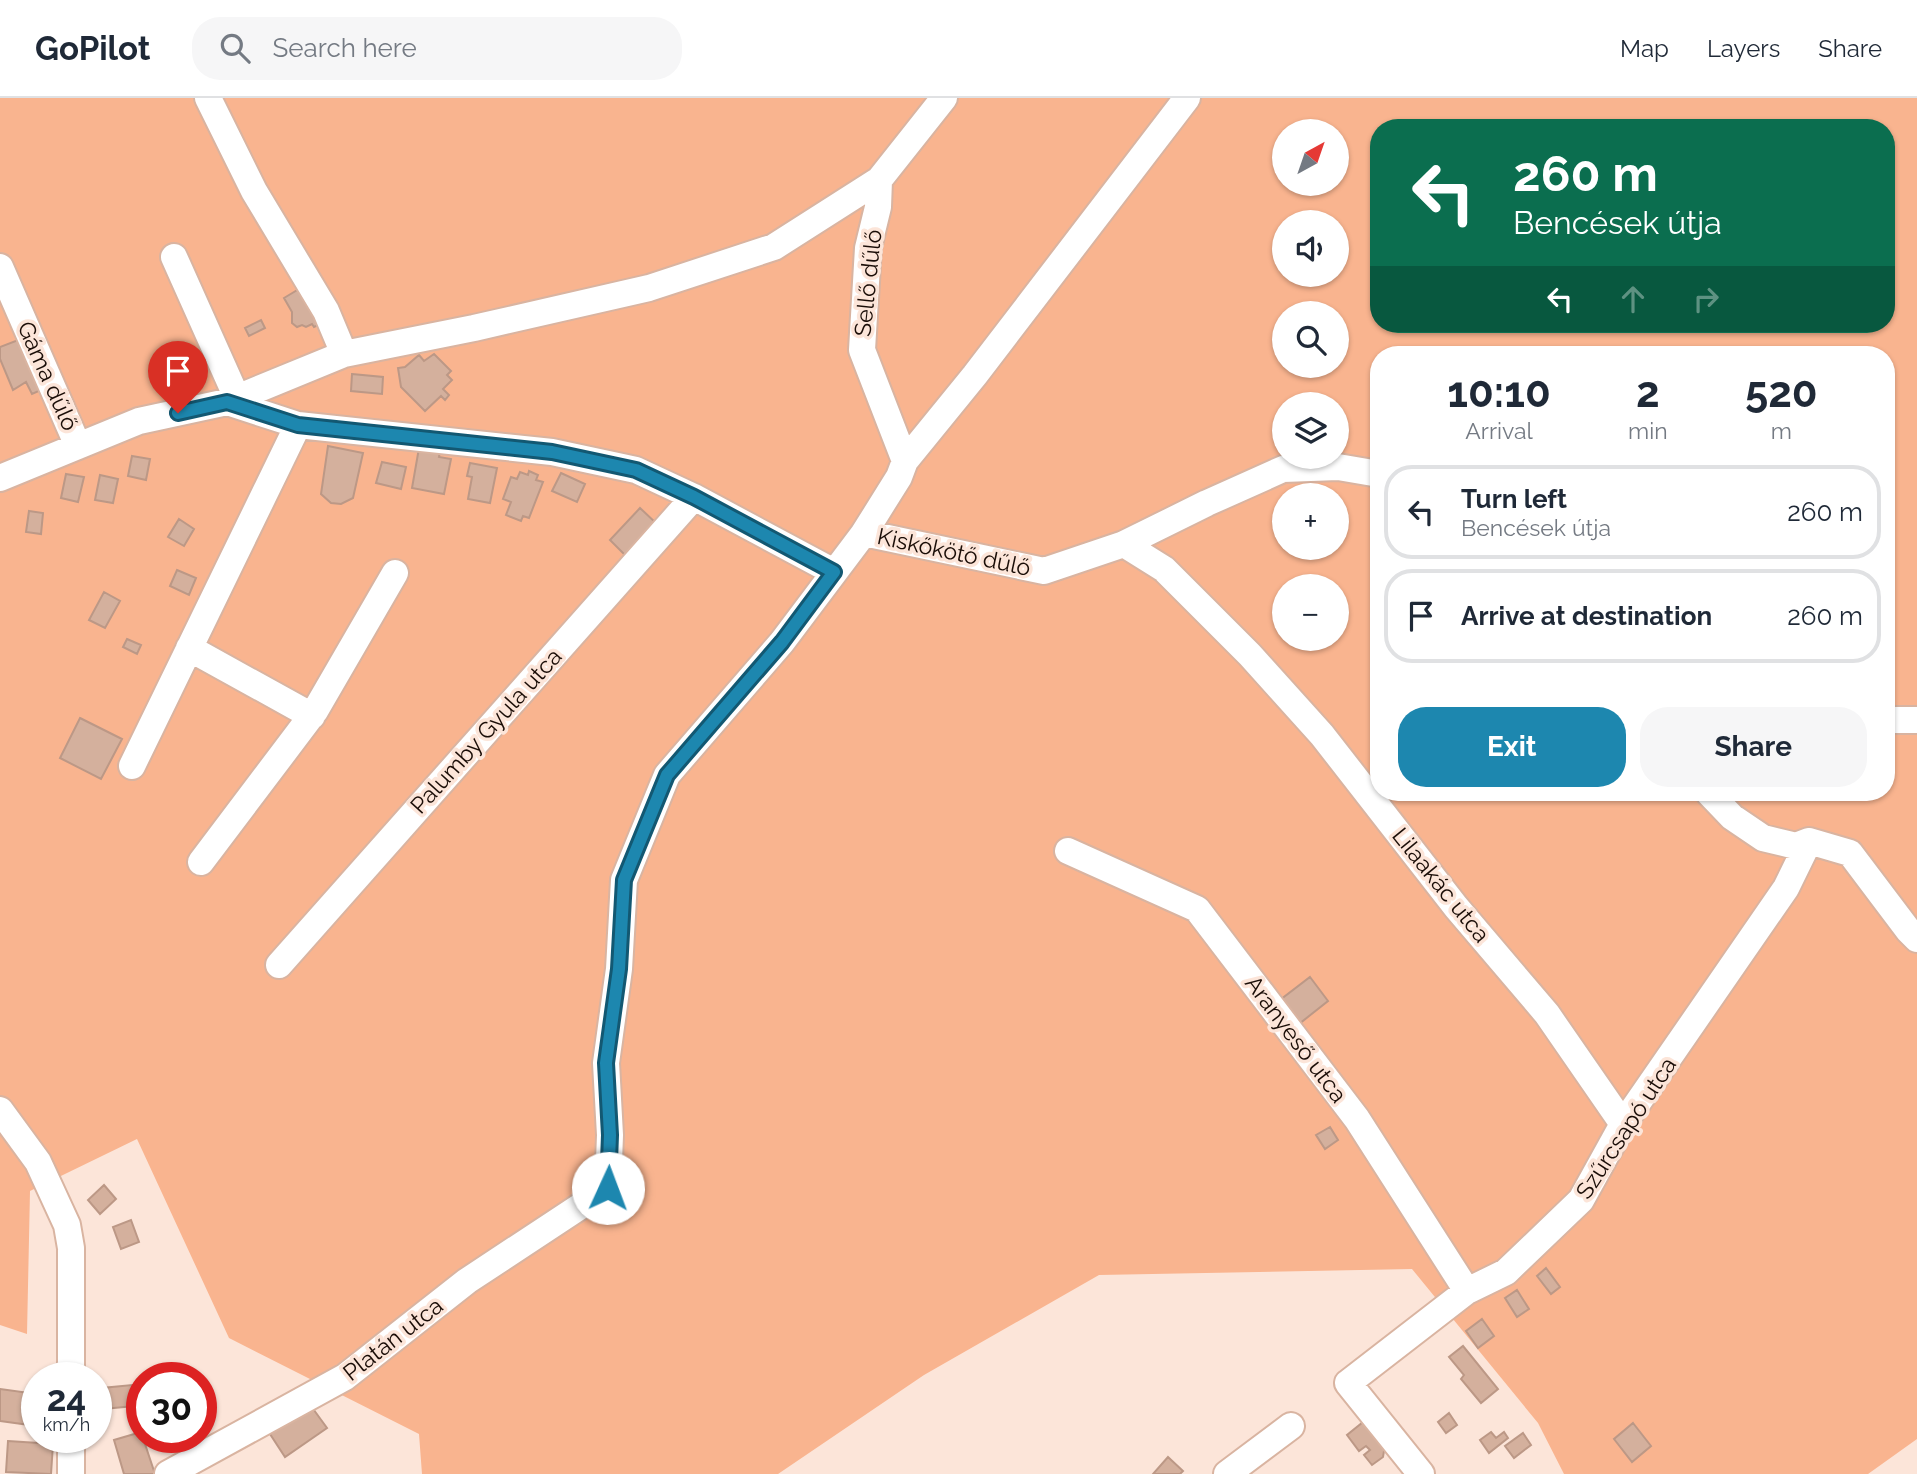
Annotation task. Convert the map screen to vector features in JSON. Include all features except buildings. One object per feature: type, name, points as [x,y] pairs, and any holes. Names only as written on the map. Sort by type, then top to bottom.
[{"type":"street","points":[[208,98],[254,191],[326,311],[344,354]]},
{"type":"street","points":[[0,478],[139,421],[232,400],[344,354],[649,288],[774,247],[879,180],[944,98]]},
{"type":"street","points":[[174,257],[232,400],[298,425],[552,452],[636,470],[694,497],[834,572],[864,533],[899,477],[905,461],[975,375],[1186,98]]},
{"type":"street","name":"Sellő dűlő","points":[[879,180],[878,206],[868,248],[862,350],[905,461]]},
{"type":"street","name":"Gáma dűlő","points":[[0,267],[78,446]]},
{"type":"street","points":[[132,766],[298,425]]},
{"type":"street","name":"Kiskőkötő dűlő","points":[[864,533],[1044,571],[1124,544],[1283,469],[1338,467],[1370,472]]},
{"type":"street","name":"Palumby Gyula utca","points":[[279,965],[694,497]]},
{"type":"street","name":"Lilaakác utca","points":[[1124,544],[1164,569],[1250,655],[1322,735],[1370,796]]},
{"type":"street","name":"Platán utca","points":[[168,1474],[345,1377],[467,1281],[608,1188],[610,1135],[606,1063],[619,969],[624,880],[667,775],[782,642],[834,572]]},
{"type":"street","points":[[201,862],[312,716],[396,573]]},
{"type":"street","points":[[189,648],[312,716]]},
{"type":"street","points":[[1895,720],[1917,720]]},
{"type":"street","name":"Lilaakác utca","points":[[1374,801],[1457,907],[1547,1014],[1623,1124]]},
{"type":"street","points":[[1717,801],[1732,817],[1763,838],[1796,846],[1809,841],[1850,853],[1917,939]]},
{"type":"street","name":"Szűrcsapó utca","points":[[1421,1474],[1348,1383],[1467,1291],[1506,1272],[1581,1200],[1623,1124],[1786,888],[1809,841]]},
{"type":"street","name":"Aranyeső utca","points":[[1068,851],[1197,909],[1357,1119],[1467,1291]]},
{"type":"street","points":[[0,1110],[38,1162],[67,1225],[71,1248],[71,1362]]},
{"type":"street","points":[[1227,1474],[1291,1426]]},
{"type":"street","points":[[71,1453],[71,1474]]},
{"type":"shaded area","points":[[0,98],[1917,98],[1917,1439],[1868,1474],[1564,1474],[1538,1423],[1412,1269],[1099,1275],[924,1375],[778,1474],[422,1474],[419,1434],[229,1338],[137,1139],[30,1191],[27,1334],[0,1325]]},
{"type":"route","points":[[178,413],[227,402],[298,425],[552,452],[636,470],[694,497],[834,572],[782,642],[667,775],[624,880],[619,969],[606,1063],[610,1135],[608,1188]]}]
